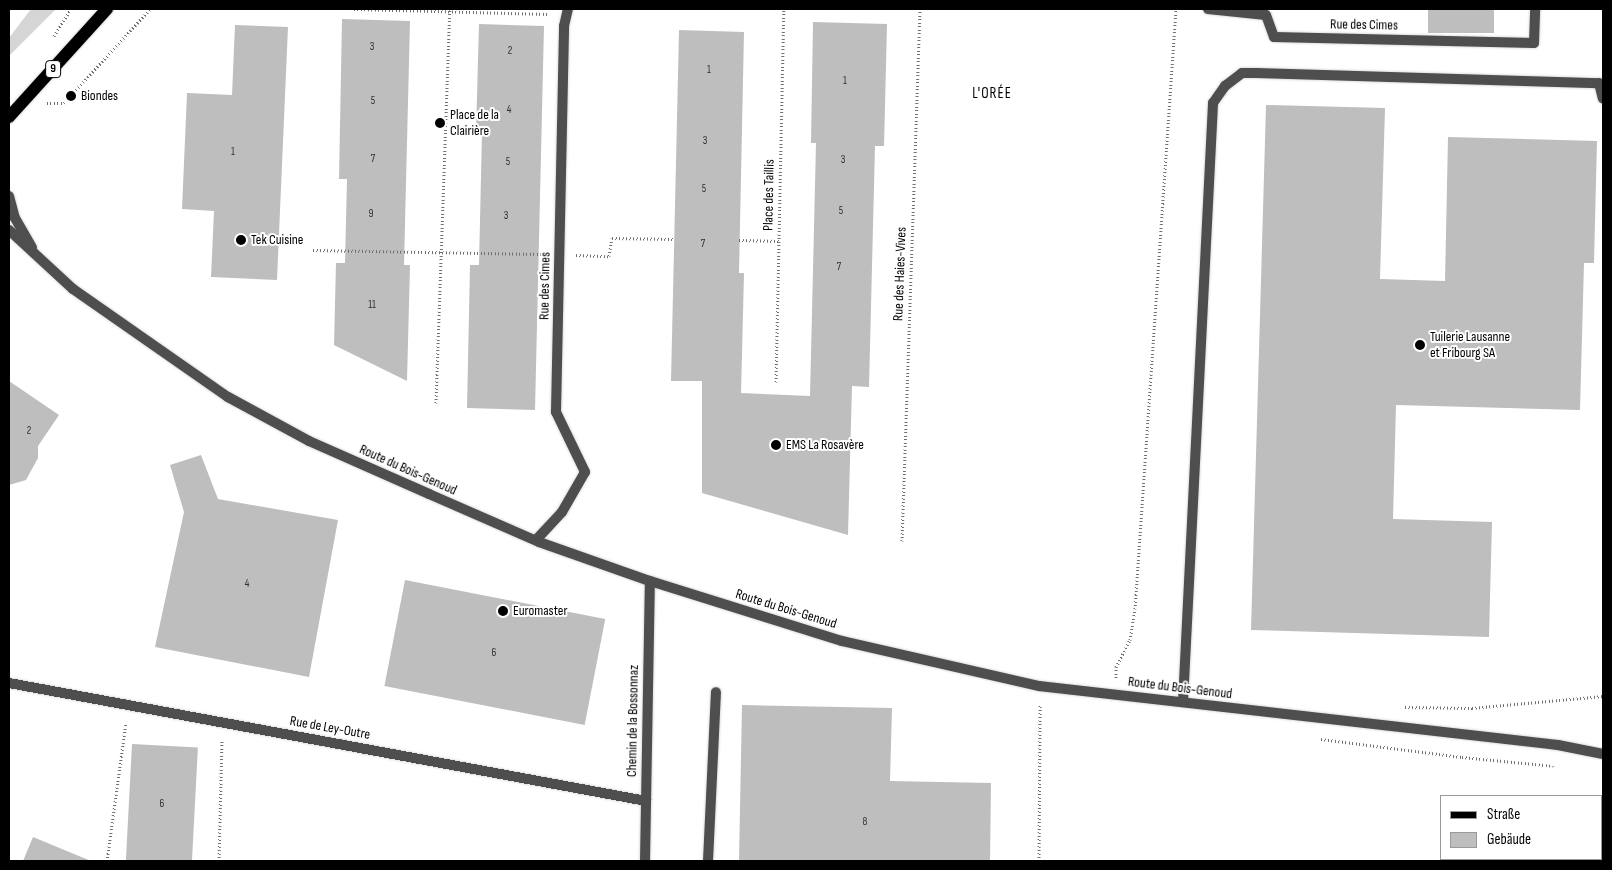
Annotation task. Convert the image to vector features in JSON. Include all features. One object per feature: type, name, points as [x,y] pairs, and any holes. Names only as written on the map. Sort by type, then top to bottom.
[{"type":"main road","name":"9","points":[[9,118],[106,9]]},
{"type":"street","name":"Rue des Cimes","points":[[1208,9],[1266,16],[1274,37],[1534,43],[1535,9]]},
{"type":"street","name":"Rue des Cimes","points":[[536,540],[568,505],[585,472],[556,412],[567,12]]},
{"type":"street","points":[[1182,702],[1213,103],[1225,86],[1242,73],[1589,82],[1599,83],[1603,100]]},
{"type":"street","name":"Route du Bois-Genoud","points":[[9,196],[15,218],[39,258]]},
{"type":"street","name":"Route du Bois-Genoud","points":[[9,230],[73,290],[228,397],[309,441],[536,540],[650,581],[842,641],[1039,686],[1558,745],[1603,754]]},
{"type":"street","name":"Chemin de la Bossonnaz","points":[[645,861],[650,581]]},
{"type":"street","name":"Rue de Ley-Outre","points":[[9,683],[646,801]]},
{"type":"street","points":[[708,861],[716,692]]},
{"type":"path","points":[[64,103],[150,9]]},
{"type":"path","points":[[354,9],[567,12]]},
{"type":"path","name":"Place des Taillis","points":[[776,382],[784,9]]},
{"type":"path","name":"Rue des Haies-Vives","points":[[902,541],[920,9]]},
{"type":"path","points":[[1115,694],[1116,667],[1130,640],[1135,609],[1176,9]]},
{"type":"path","points":[[436,403],[450,10]]},
{"type":"path","points":[[313,250],[610,256],[612,238],[674,239]]},
{"type":"path","points":[[739,240],[779,241]]},
{"type":"path","points":[[1039,686],[1042,767],[1039,861]]},
{"type":"path","points":[[1402,707],[1472,708],[1603,696]]},
{"type":"path","points":[[107,861],[129,706]]},
{"type":"path","points":[[219,861],[222,722]]},
{"type":"shaded area","points":[[31,9],[56,9],[9,56],[9,38]]},
{"type":"building","points":[[1428,9],[1494,9],[1494,33],[1428,33]]},
{"type":"building","points":[[342,19],[410,21],[404,265],[410,265],[407,381],[334,345],[336,263],[345,263],[347,179],[339,179]]},
{"type":"building","points":[[813,22],[887,24],[884,146],[875,146],[869,387],[852,386],[848,535],[702,493],[702,381],[671,381],[679,30],[744,32],[739,273],[744,273],[741,393],[810,396],[816,143],[811,143]]},
{"type":"building","points":[[479,24],[544,26],[535,410],[467,408],[470,265],[479,265],[482,132],[476,132]]},
{"type":"building","points":[[235,25],[288,27],[277,280],[211,277],[214,211],[182,209],[187,93],[232,95]]},
{"type":"building","name":"Tuilerie Lausanne et Fribourg SA","points":[[1266,105],[1385,108],[1380,279],[1445,281],[1448,137],[1597,141],[1594,263],[1584,263],[1580,410],[1396,405],[1393,519],[1492,522],[1489,637],[1251,630]]},
{"type":"building","points":[[9,381],[59,415],[38,446],[38,458],[26,480],[9,485]]},
{"type":"building","points":[[201,455],[218,499],[338,520],[309,677],[155,647],[184,512],[170,465]]},
{"type":"building","points":[[405,580],[605,619],[585,725],[384,686]]},
{"type":"building","points":[[742,705],[892,708],[890,781],[991,783],[990,861],[739,861]]},
{"type":"building","points":[[132,744],[198,747],[192,861],[126,861]]},
{"type":"building","points":[[33,837],[91,861],[23,861]]},
{"type":"place","name":"Biondes","points":[[71,96]]},
{"type":"place","name":"Place de la Clairière","points":[[440,123]]},
{"type":"place","name":"Tek Cuisine","points":[[241,240]]},
{"type":"place","name":"Tuilerie Lausanne et Fribourg SA","points":[[1420,345]]},
{"type":"place","name":"EMS La Rosavère","points":[[776,445]]},
{"type":"place","name":"Euromaster","points":[[503,611]]},
{"type":"district","name":"L'ORÉE","points":[[992,94]]}]
